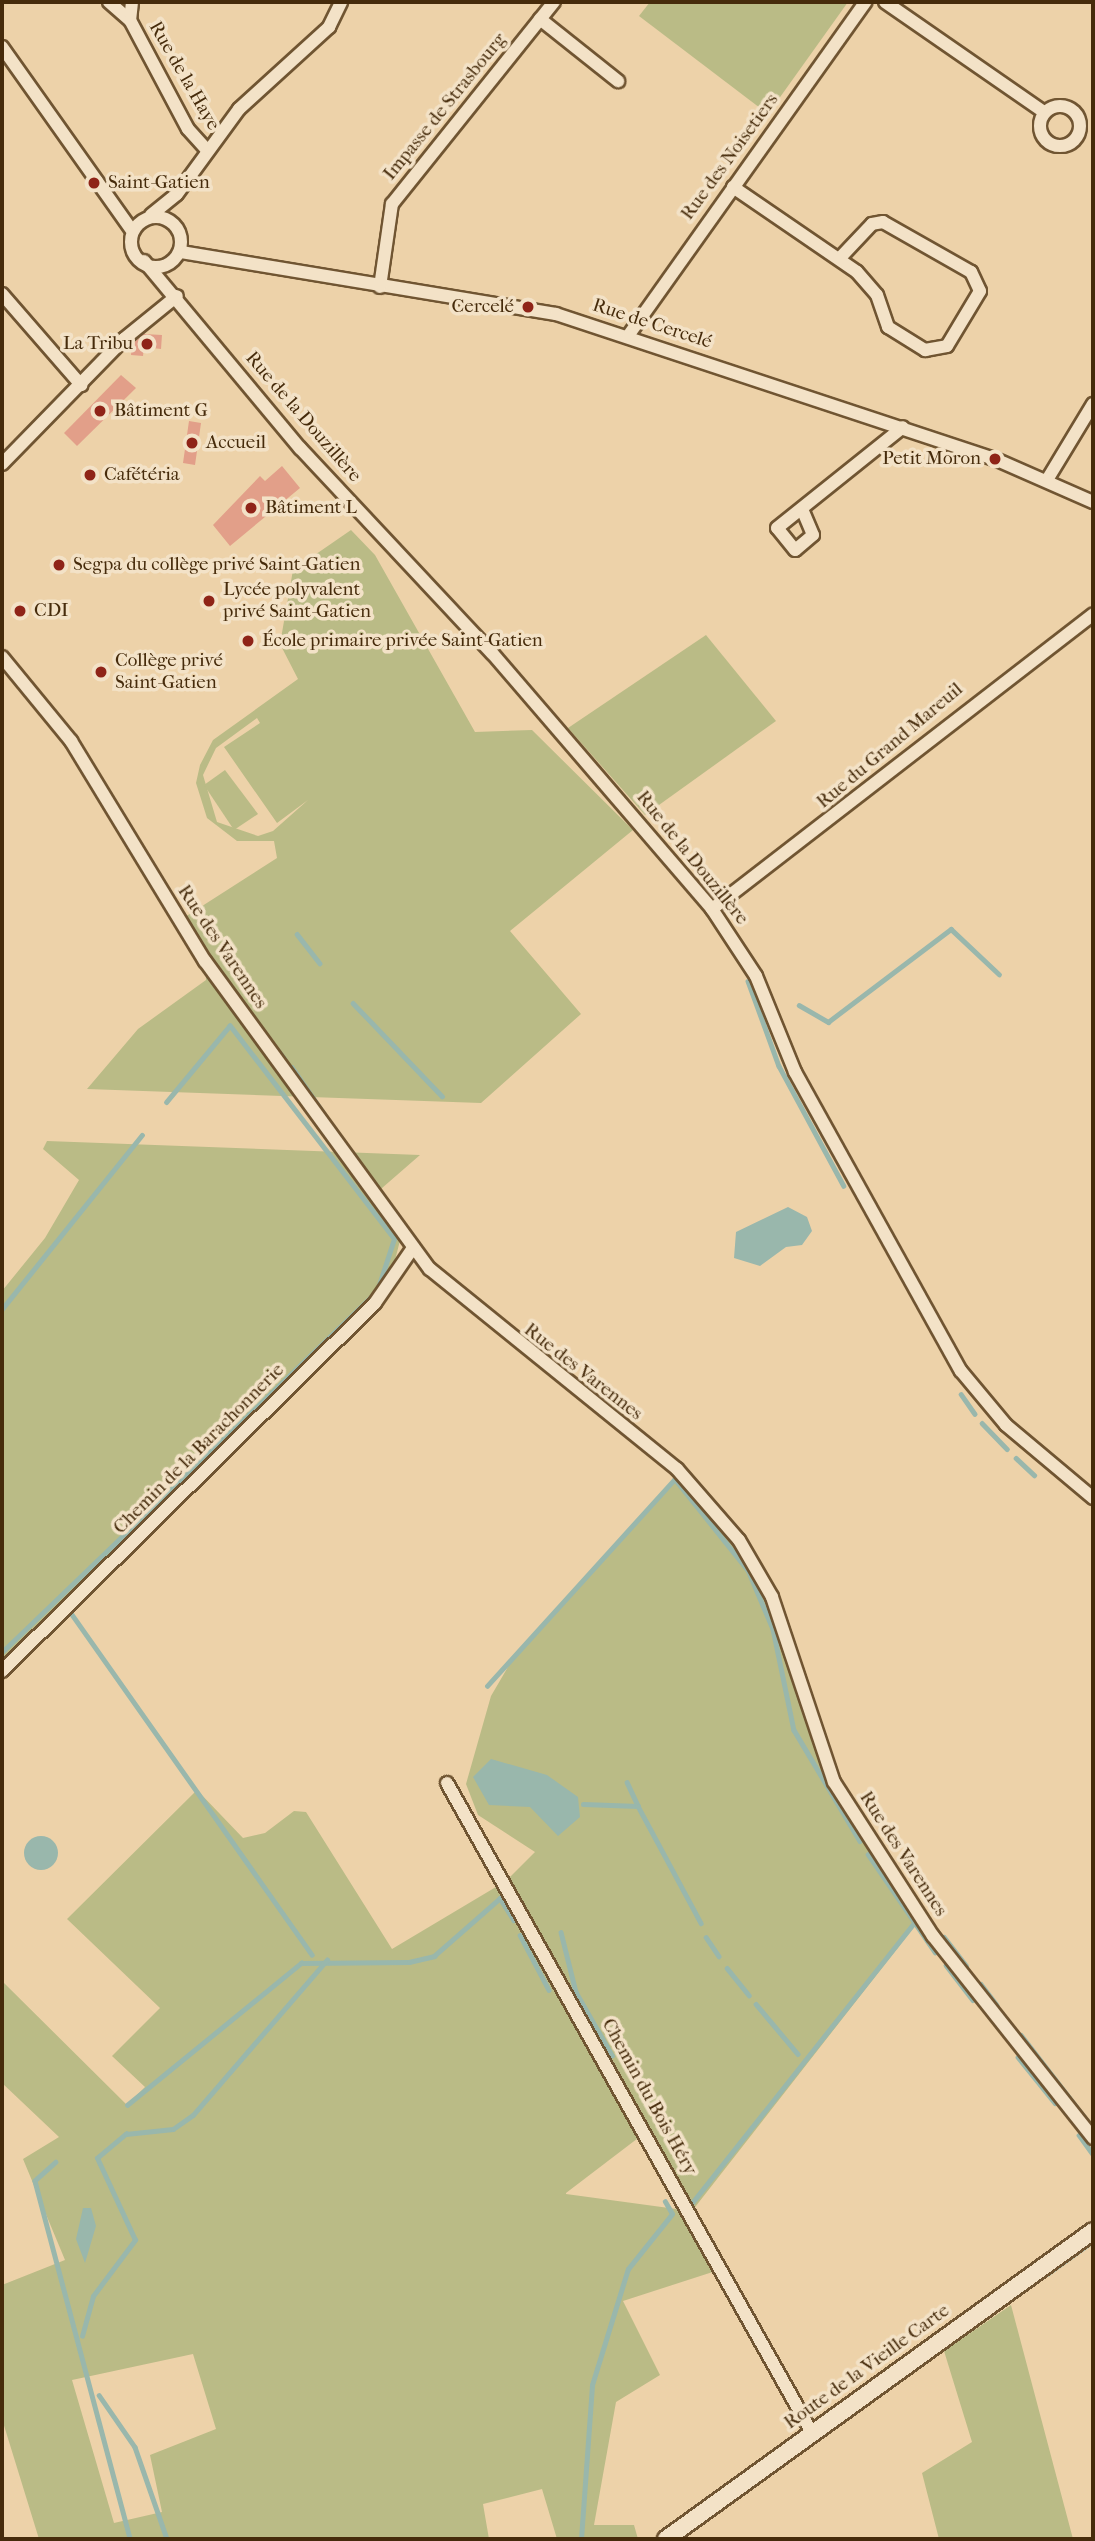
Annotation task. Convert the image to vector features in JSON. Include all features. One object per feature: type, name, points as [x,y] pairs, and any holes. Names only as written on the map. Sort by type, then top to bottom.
[{"type":"street","name":"Rue de la Haye","points":[[109,2],[130,20],[188,129],[206,149]]},
{"type":"street","name":"Rue de la Haye","points":[[130,20],[132,2]]},
{"type":"street","points":[[131,229],[177,194],[206,149],[239,108],[329,27],[341,2]]},
{"type":"street","name":"Impasse de Strasbourg","points":[[380,287],[392,204],[554,2]]},
{"type":"street","name":"Rue des Noisetiers","points":[[628,337],[865,2]]},
{"type":"street","points":[[885,2],[1044,112]]},
{"type":"street","points":[[540,19],[618,82]]},
{"type":"street","points":[[2,47],[131,229],[144,261],[167,269],[181,252],[170,226],[177,194]]},
{"type":"street","points":[[733,187],[839,259],[873,289],[888,327],[930,352],[950,342],[979,291],[971,272],[883,222],[872,224],[839,259]]},
{"type":"street","points":[[110,202],[149,215],[170,226]]},
{"type":"street","name":"Rue de Cercelé","points":[[181,252],[380,287],[526,307],[628,337],[903,427],[1047,480],[1093,502]]},
{"type":"street","name":"Rue de la Douzillère","points":[[144,261],[177,296],[300,448],[492,653],[712,909],[756,976],[795,1072],[961,1371],[1006,1426],[1093,1499]]},
{"type":"street","name":"Rue de la Douzillère","points":[[167,269],[177,296]]},
{"type":"street","points":[[2,294],[81,385]]},
{"type":"street","points":[[2,464],[81,385],[177,296]]},
{"type":"street","points":[[1047,480],[1093,404]]},
{"type":"street","points":[[802,509],[903,427]]},
{"type":"street","name":"Rue du Grand Mareuil","points":[[712,909],[1093,614]]},
{"type":"street","name":"Rue des Varennes","points":[[3,660],[71,741],[205,961],[413,1248],[472,1308],[677,1469],[739,1540],[772,1597],[834,1782],[933,1936],[1093,2138]]},
{"type":"street","name":"Chemin de la Barachonnerie","points":[[2,1671],[375,1303],[413,1248]]},
{"type":"street","name":"Chemin du Bois Héry","points":[[447,1783],[812,2433]]},
{"type":"street","name":"Route de la Vieille Carte","points":[[666,2539],[1093,2231]]},
{"type":"green space","points":[[650,2],[848,2],[768,114],[639,16]]},
{"type":"green space","points":[[351,530],[375,555],[475,732],[532,730],[633,830],[510,931],[581,1014],[481,1103],[87,1089],[138,1029],[206,980],[205,948],[185,917],[277,858],[274,841],[237,841],[207,818],[196,783],[200,765],[213,740],[298,679],[280,644],[293,570]],"holes":[[[257,718],[260,723],[224,747],[277,823],[308,800],[273,831],[258,836],[217,822],[203,775],[216,748]]]},
{"type":"green space","points":[[706,635],[776,721],[645,815],[568,728]]},
{"type":"green space","points":[[225,770],[258,814],[234,830],[204,785]]},
{"type":"green space","points":[[47,1141],[420,1155],[374,1195],[402,1233],[388,1287],[2,1665],[2,1291],[45,1238],[79,1180],[43,1149]]},
{"type":"green space","points":[[675,1479],[724,1521],[763,1579],[822,1755],[921,1918],[692,2211],[725,2268],[623,2301],[660,2375],[616,2402],[594,2525],[634,2525],[638,2539],[557,2539],[542,2489],[483,2504],[489,2539],[39,2539],[2,2419],[2,2285],[65,2260],[23,2159],[59,2137],[2,2083],[2,1981],[127,2105],[145,2087],[112,2056],[160,2008],[67,1919],[197,1790],[243,1838],[265,1833],[294,1811],[306,1812],[392,1949],[506,1881],[535,1852],[478,1815],[466,1784],[491,1696],[515,1655]],"holes":[[[646,2132],[691,2211],[566,2194],[566,2193]],[[193,2354],[216,2429],[150,2455],[162,2512],[114,2523],[72,2380]]]},
{"type":"green space","points":[[1011,2305],[1073,2539],[939,2539],[922,2473],[972,2442],[944,2351]]},
{"type":"shaded area","points":[[788,1207],[807,1217],[812,1231],[802,1245],[786,1247],[760,1266],[734,1258],[736,1232]]},
{"type":"shaded area","points":[[491,1759],[547,1775],[578,1797],[580,1817],[558,1836],[530,1807],[489,1805],[473,1777]]},
{"type":"shaded area","points":[[41,1836],[53,1841],[58,1853],[53,1865],[41,1870],[29,1865],[24,1853],[29,1841]]},
{"type":"shaded area","points":[[83,2208],[91,2208],[96,2226],[85,2263],[76,2239]]},
{"type":"building","name":"La Tribu","points":[[144,334],[162,335],[161,349],[144,347],[143,356],[131,355],[132,344]]},
{"type":"building","name":"Bâtiment G","points":[[121,375],[136,388],[77,446],[64,433]]},
{"type":"building","name":"Accueil","points":[[189,421],[201,423],[195,465],[183,463]]},
{"type":"building","name":"Bâtiment L","points":[[282,466],[300,488],[230,546],[213,525],[260,476],[265,481]]},
{"type":"waterway","points":[[799,1005],[828,1022],[951,929],[999,974]]},
{"type":"waterway","points":[[297,934],[320,963]]},
{"type":"waterway","points":[[748,981],[779,1066],[844,1186]]},
{"type":"waterway","points":[[353,1003],[442,1096]]},
{"type":"waterway","points":[[2,1652],[377,1291],[394,1239],[230,1026],[167,1102]]},
{"type":"waterway","points":[[271,1042],[284,1058]]},
{"type":"waterway","points":[[292,1067],[325,1115]]},
{"type":"waterway","points":[[2,1309],[142,1135]]},
{"type":"waterway","points":[[961,1394],[975,1414]]},
{"type":"waterway","points":[[982,1423],[1007,1449]]},
{"type":"waterway","points":[[1016,1458],[1034,1475]]},
{"type":"waterway","points":[[487,1686],[675,1479],[748,1570],[773,1629],[794,1730],[860,1841]]},
{"type":"waterway","points":[[71,1613],[312,1955]]},
{"type":"waterway","points":[[627,1782],[638,1806]]},
{"type":"waterway","points":[[583,1804],[638,1806],[701,1923]]},
{"type":"waterway","points":[[868,1854],[935,1952]]},
{"type":"waterway","points":[[127,2105],[301,1963],[409,1962],[434,1956],[500,1898],[514,1920]]},
{"type":"waterway","points":[[692,2203],[914,1923]]},
{"type":"waterway","points":[[561,1932],[576,1992],[612,2055]]},
{"type":"waterway","points":[[520,1935],[549,1990]]},
{"type":"waterway","points":[[706,1937],[719,1956]]},
{"type":"waterway","points":[[944,1937],[966,1965]]},
{"type":"waterway","points":[[82,2336],[93,2296],[135,2240],[97,2158],[126,2134],[173,2129],[193,2115],[327,1960]]},
{"type":"waterway","points":[[946,1965],[973,2000]]},
{"type":"waterway","points":[[727,1968],[749,1995]]},
{"type":"waterway","points":[[981,1984],[997,2005]]},
{"type":"waterway","points":[[756,2004],[798,2054]]},
{"type":"waterway","points":[[1021,2035],[1093,2128]]},
{"type":"waterway","points":[[1018,2057],[1055,2103]]},
{"type":"waterway","points":[[1079,2135],[1093,2154]]},
{"type":"waterway","points":[[56,2162],[35,2181],[130,2539]]},
{"type":"waterway","points":[[581,2539],[592,2385],[628,2269],[672,2214],[665,2202]]},
{"type":"waterway","points":[[1047,2274],[1093,2241]]},
{"type":"waterway","points":[[99,2395],[135,2447],[167,2539]]},
{"type":"place","name":"Saint-Gatien","points":[[94,183]]},
{"type":"place","name":"Cercelé","points":[[528,307]]},
{"type":"place","name":"La Tribu","points":[[147,344]]},
{"type":"place","name":"Bâtiment G","points":[[100,411]]},
{"type":"place","name":"Accueil","points":[[192,443]]},
{"type":"place","name":"Petit Moron","points":[[995,459]]},
{"type":"place","name":"Cafétéria","points":[[90,475]]},
{"type":"place","name":"Bâtiment L","points":[[251,508]]},
{"type":"place","name":"Segpa du collège privé Saint-Gatien","points":[[59,565]]},
{"type":"place","name":"Lycée polyvalent privé Saint-Gatien","points":[[209,601]]},
{"type":"place","name":"CDI","points":[[20,611]]},
{"type":"place","name":"École primaire privée Saint-Gatien","points":[[248,641]]},
{"type":"place","name":"Collège privé Saint-Gatien","points":[[101,672]]}]
